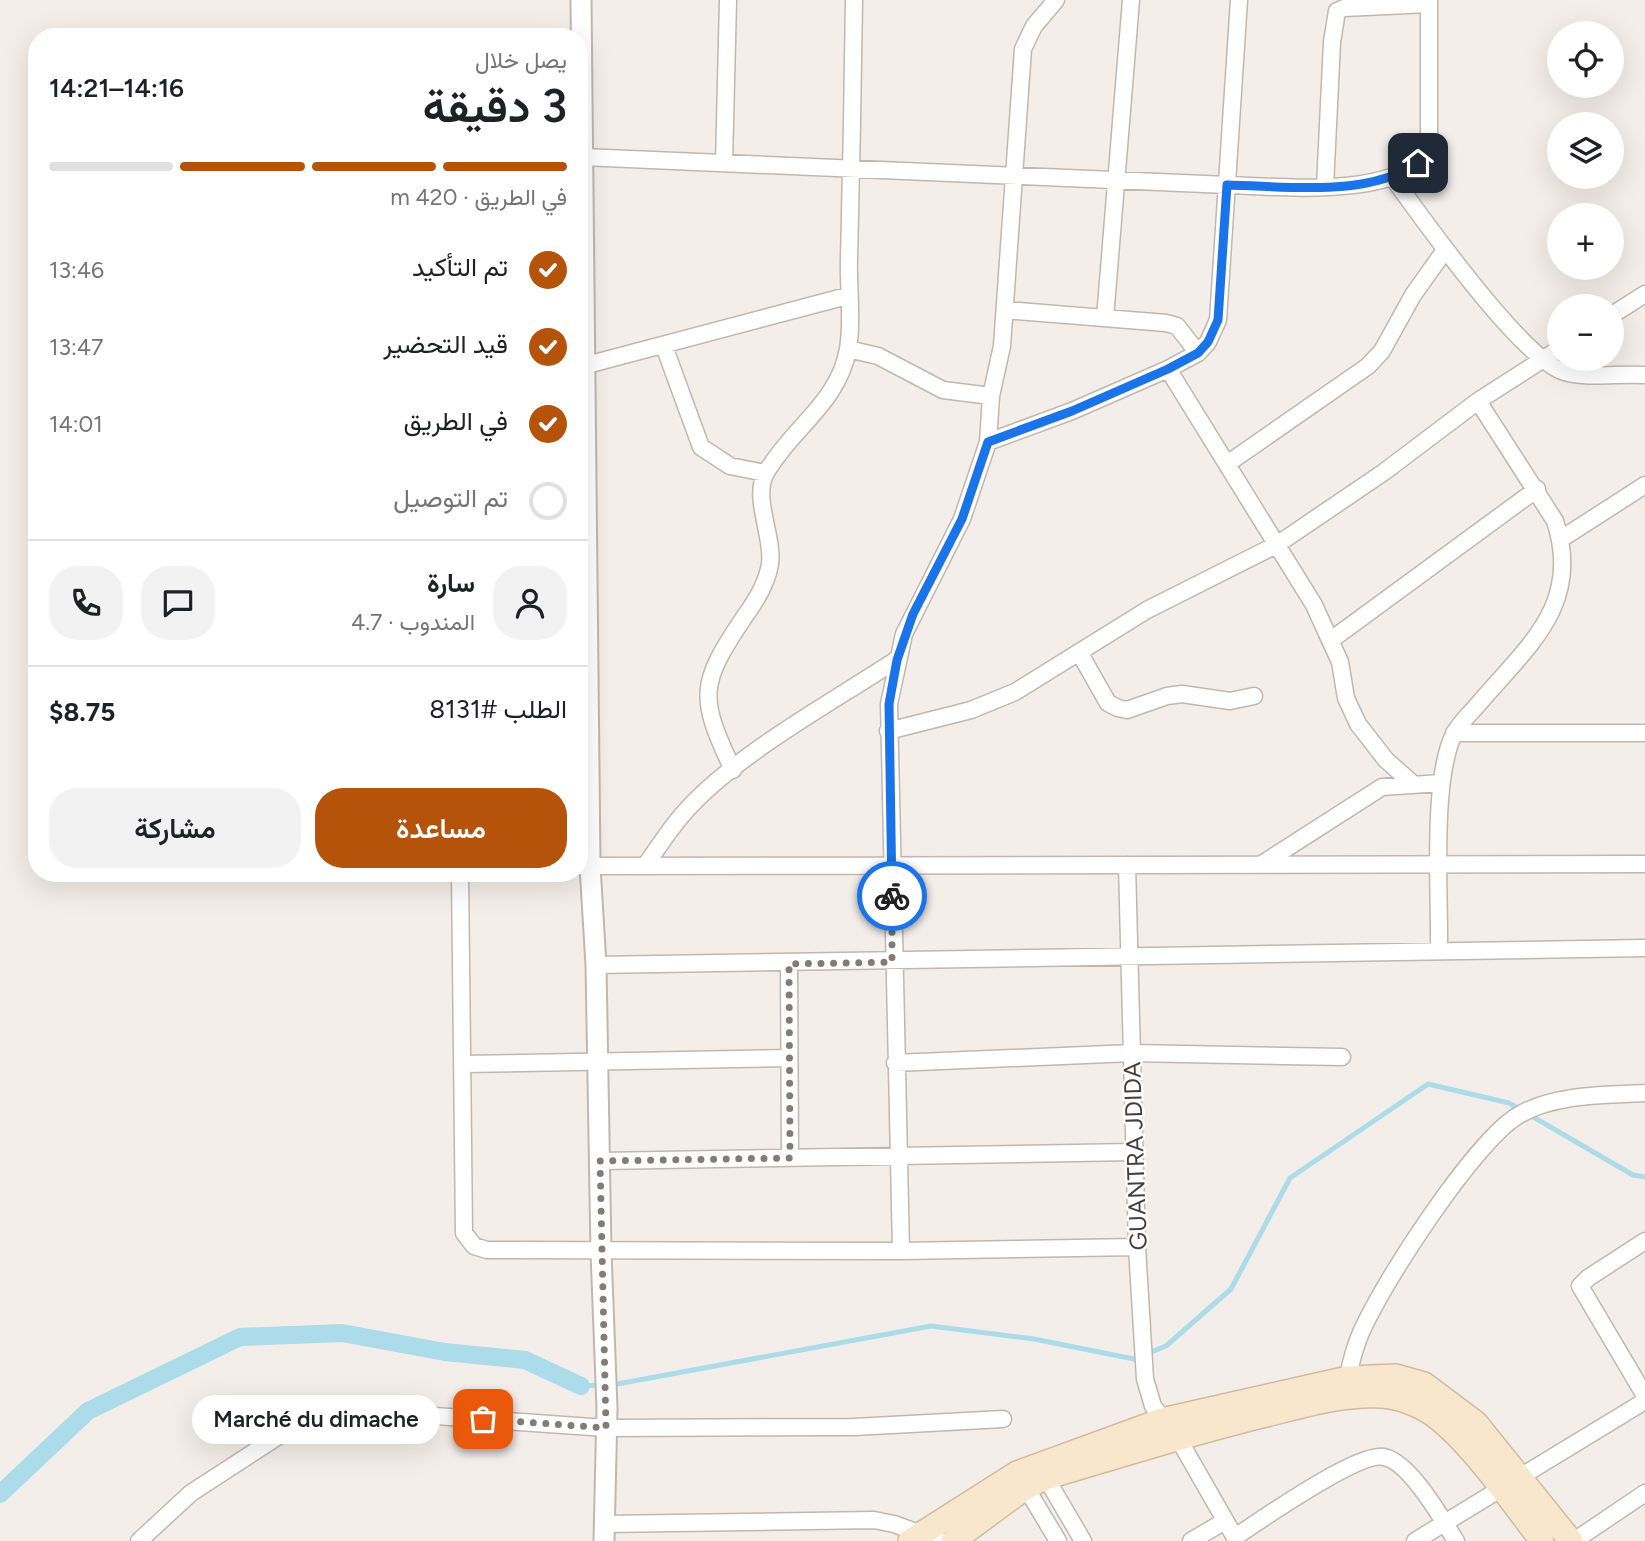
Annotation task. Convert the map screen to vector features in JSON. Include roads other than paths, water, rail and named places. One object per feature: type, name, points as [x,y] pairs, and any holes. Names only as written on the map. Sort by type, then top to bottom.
[{"type":"main road","points":[[924,1538],[1031,1476],[1162,1420],[1396,1376],[1424,1384],[1476,1423],[1573,1541]]},
{"type":"main road","points":[[953,1541],[1031,1476],[1178,1438],[1347,1387],[1409,1402],[1434,1415],[1542,1541]]},
{"type":"street","points":[[581,0],[581,28]]},
{"type":"street","points":[[724,163],[728,0]]},
{"type":"street","points":[[733,770],[707,706],[709,681],[719,656],[751,608],[768,572],[771,557],[762,491],[765,473],[825,403],[848,349],[854,0]]},
{"type":"street","points":[[1105,318],[1131,0]]},
{"type":"street","points":[[988,442],[1072,411],[1168,369],[1198,353],[1208,342],[1218,320],[1239,0]]},
{"type":"street","points":[[901,1251],[892,962],[889,704],[897,660],[915,611],[962,519],[988,442],[991,396],[1002,346],[1023,50],[1050,1]]},
{"type":"street","points":[[588,157],[1014,173],[1227,185],[1325,187],[1393,178],[1418,163],[1426,154],[1429,142],[1429,2],[1344,8],[1337,11],[1332,42],[1325,187]]},
{"type":"street","points":[[1393,178],[1445,250],[1542,360],[1564,372],[1645,375]]},
{"type":"street","points":[[1227,464],[1368,366],[1382,351],[1413,295],[1445,250]]},
{"type":"street","points":[[1624,307],[1645,294]]},
{"type":"street","points":[[588,365],[848,296]]},
{"type":"street","points":[[1004,310],[1177,326],[1198,353]]},
{"type":"street","points":[[664,346],[701,447],[730,466],[765,473]]},
{"type":"street","points":[[848,349],[878,356],[943,390],[991,396]]},
{"type":"street","points":[[888,732],[971,710],[1015,692],[1147,610],[1278,544],[1384,472],[1478,401],[1547,357]]},
{"type":"street","points":[[1168,369],[1278,544],[1331,640],[1340,662],[1346,698],[1358,724],[1387,760],[1412,783]]},
{"type":"street","points":[[1439,950],[1441,783],[1454,733],[1546,625],[1558,602],[1561,539],[1555,521],[1537,489],[1478,401]]},
{"type":"street","points":[[1561,539],[1645,485]]},
{"type":"street","points":[[1331,640],[1537,489]]},
{"type":"street","points":[[1079,652],[1108,703],[1118,708],[1127,710],[1182,694],[1230,701],[1254,696]]},
{"type":"street","points":[[645,866],[683,814],[733,770],[897,660]]},
{"type":"street","points":[[1454,733],[1645,733]]},
{"type":"street","points":[[1262,864],[1382,787],[1441,783]]},
{"type":"street","points":[[588,866],[1645,864]]},
{"type":"street","name":"GUANTRA JDIDA","points":[[1127,865],[1137,1247],[1144,1379],[1153,1406],[1178,1438],[1236,1539]]},
{"type":"street","points":[[460,882],[464,1233],[474,1246],[487,1250],[601,1252],[1137,1247]]},
{"type":"street","points":[[586,882],[596,965],[601,1252],[607,1408],[604,1532],[852,1519],[894,1524],[924,1538]]},
{"type":"street","points":[[596,965],[789,964],[1645,948]]},
{"type":"street","points":[[789,964],[790,1158]]},
{"type":"street","points":[[895,1063],[1132,1053],[1342,1057]]},
{"type":"street","points":[[463,1065],[789,1058]]},
{"type":"street","points":[[1347,1387],[1358,1340],[1378,1298],[1479,1150],[1500,1129],[1520,1114],[1552,1103],[1645,1093]]},
{"type":"street","points":[[600,1161],[1134,1152]]},
{"type":"street","points":[[1645,1241],[1580,1286],[1645,1396]]},
{"type":"street","points":[[1415,1541],[1645,1401]]},
{"type":"street","points":[[139,1541],[191,1493],[294,1426],[332,1413],[377,1411],[606,1428],[854,1427],[1003,1419]]},
{"type":"street","points":[[1236,1539],[1348,1466],[1368,1457],[1385,1457],[1399,1465],[1456,1541]]},
{"type":"street","points":[[1031,1476],[1058,1541]]},
{"type":"street","points":[[1031,1476],[1083,1541]]},
{"type":"street","points":[[1573,1541],[1645,1493]]},
{"type":"street","points":[[1191,1541],[1225,1521]]},
{"type":"waterway","points":[[612,1385],[931,1326],[1034,1339],[1134,1359],[1166,1346],[1231,1289],[1290,1178],[1428,1084],[1509,1103],[1633,1175],[1645,1177]]},
{"type":"waterway","points":[[0,1494],[88,1411],[240,1337],[342,1333],[445,1352],[525,1360],[581,1386]]},
{"type":"waterway","points":[[581,1386],[602,1385]]},
{"type":"place","name":"Marché du dimache","points":[[483,1419]]}]
